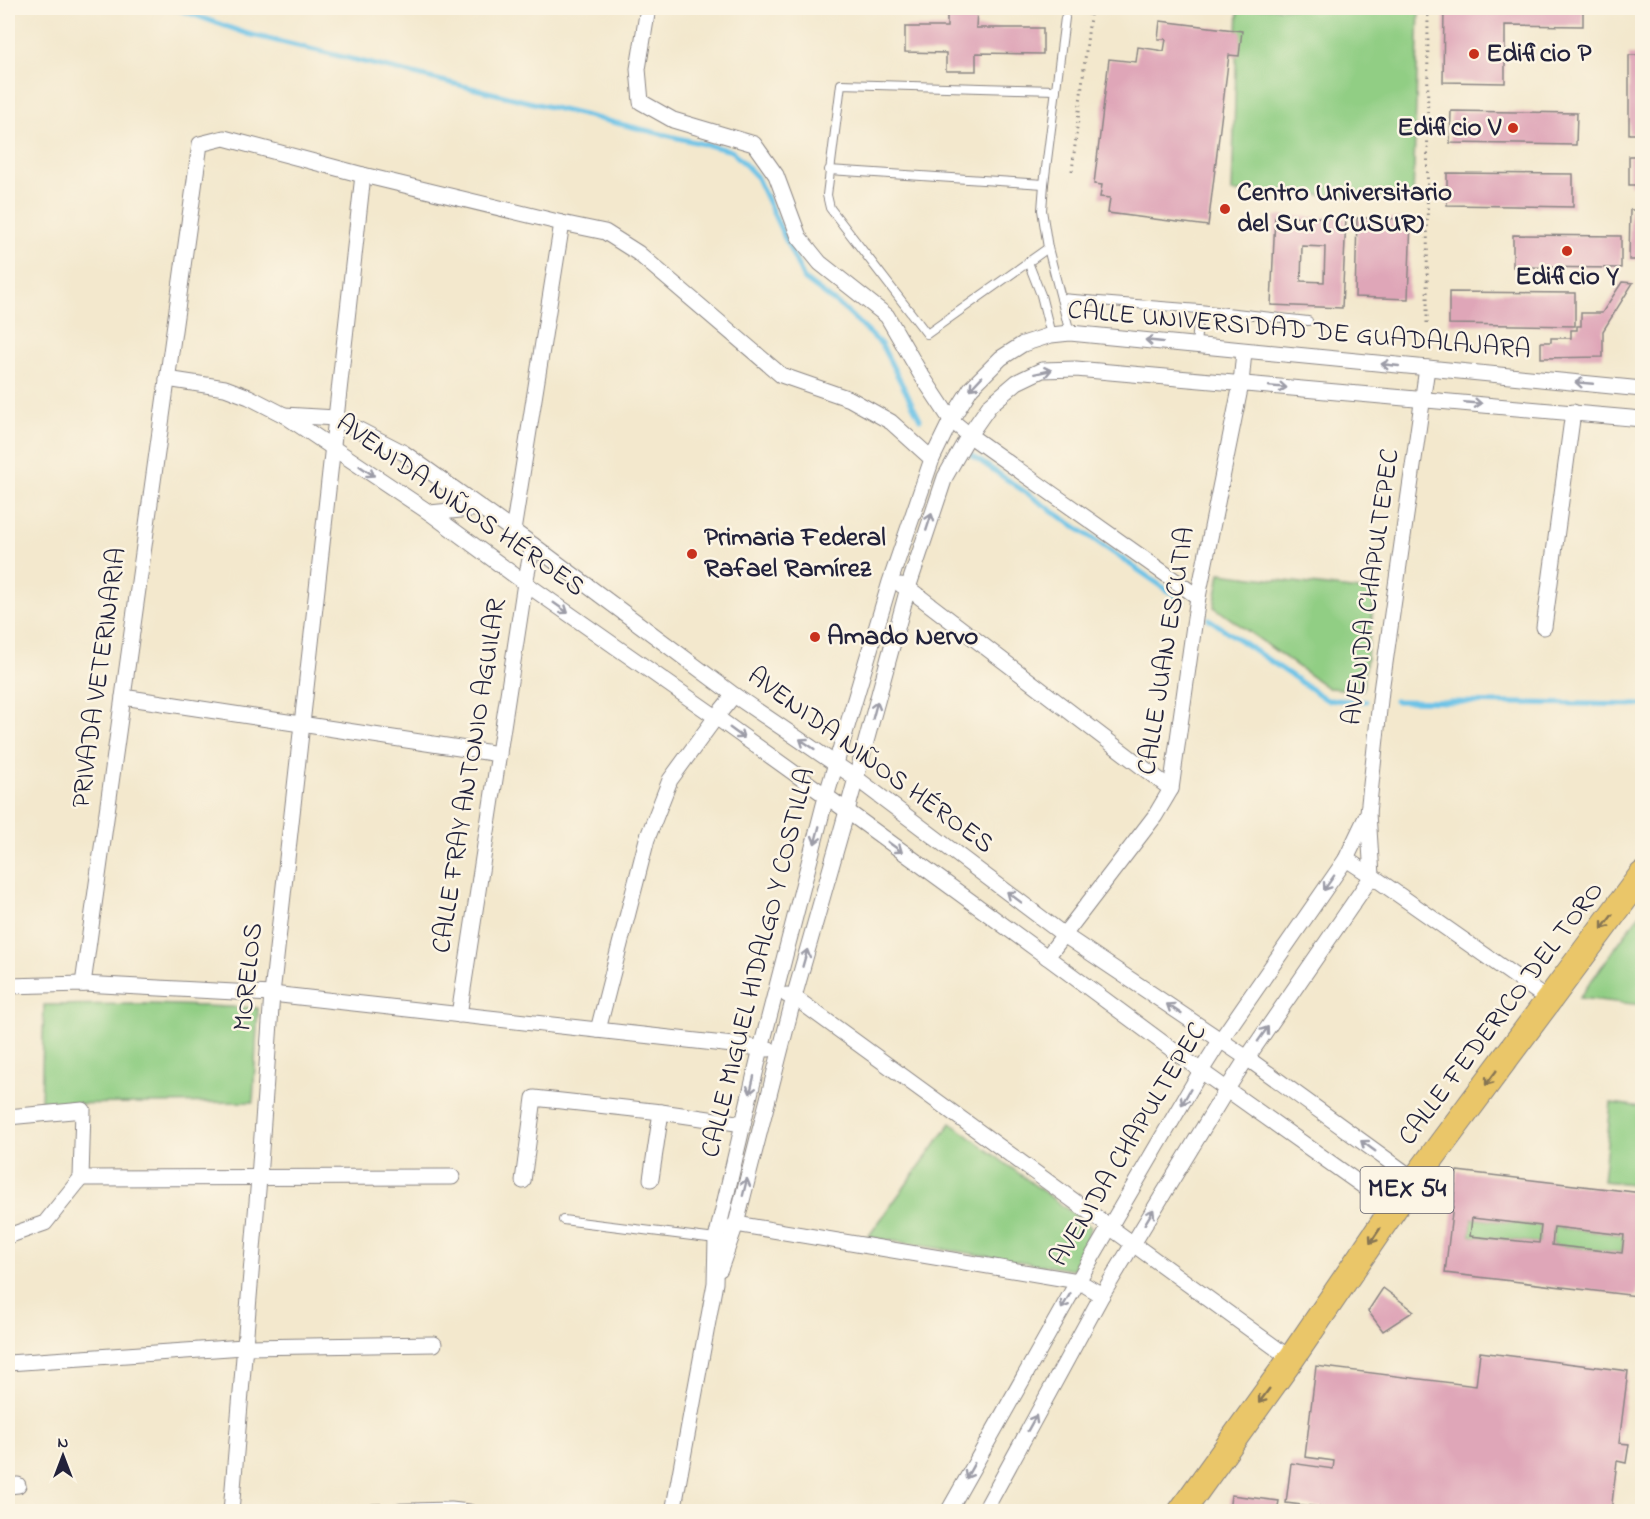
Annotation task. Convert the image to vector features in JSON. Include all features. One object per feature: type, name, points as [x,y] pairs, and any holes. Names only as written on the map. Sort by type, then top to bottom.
[{"type":"main road","name":"CALLE FEDERICO DEL TORO","points":[[1180,1512],[1291,1359],[1394,1208],[1642,875]]},
{"type":"street","points":[[648,8],[638,69],[641,102],[673,120],[754,144],[776,175],[799,237],[820,263],[887,316],[951,420],[1198,597]]},
{"type":"street","points":[[167,379],[200,144],[224,138],[363,175],[605,232],[638,253],[781,375],[850,399],[891,422],[932,459]]},
{"type":"street","name":"MORELOS","points":[[231,1512],[272,994],[363,175]]},
{"type":"street","points":[[513,531],[562,223]]},
{"type":"street","name":"CALLE UNIVERSIDAD DE GUADALAJARA","points":[[951,420],[971,388],[1001,358],[1023,344],[1051,335],[1070,333],[1642,389]]},
{"type":"street","name":"CALLE JUAN ESCUTIA","points":[[1047,957],[1155,816],[1171,789],[1198,597],[1241,384],[1244,351]]},
{"type":"street","name":"AVENIDA CHAPULTEPEC","points":[[984,1512],[1102,1295],[1133,1243],[1247,1058],[1372,876],[1368,813],[1381,691],[1427,368]]},
{"type":"street","name":"CALLE UNIVERSIDAD DE GUADALAJARA","points":[[969,435],[990,405],[1017,382],[1042,370],[1076,369],[1642,419]]},
{"type":"street","name":"AVENIDA NIÑOS HÉROES","points":[[167,379],[225,388],[249,397],[284,415],[430,513],[847,811],[1201,1071],[1394,1208]]},
{"type":"street","name":"PRIVADA VETERINARIA","points":[[83,984],[167,379]]},
{"type":"street","points":[[1544,627],[1574,412]]},
{"type":"street","name":"AVENIDA NIÑOS HÉROES","points":[[284,415],[336,418],[404,453],[533,545],[734,695],[856,778],[1064,935],[1247,1058],[1415,1180]]},
{"type":"street","name":"CALLE MIGUEL HIDALGO Y COSTILLA","points":[[673,1512],[715,1283],[716,1239],[761,1048],[826,797],[890,582],[932,459],[951,420]]},
{"type":"street","name":"CALLE MIGUEL HIDALGO Y COSTILLA","points":[[715,1283],[736,1224],[779,1050],[908,588],[945,477],[969,435]]},
{"type":"street","points":[[430,513],[481,508]]},
{"type":"street","name":"CALLE FRAY ANTONIO AGUILAR","points":[[459,1015],[525,583],[533,545]]},
{"type":"street","points":[[890,582],[908,588],[1171,789]]},
{"type":"street","points":[[598,1030],[647,839],[670,780],[734,695]]},
{"type":"street","points":[[123,697],[499,753]]},
{"type":"street","name":"AVENIDA CHAPULTEPEC","points":[[948,1512],[1078,1281],[1201,1071],[1346,859],[1368,813]]},
{"type":"street","points":[[1346,859],[1549,1000]]},
{"type":"street","points":[[8,987],[83,984],[272,994],[779,1050]]},
{"type":"street","points":[[776,991],[794,997],[1291,1359]]},
{"type":"street","points":[[523,1181],[534,1098],[743,1124]]},
{"type":"street","points":[[8,1117],[83,1110],[81,1178],[45,1223],[8,1236]]},
{"type":"street","points":[[651,1179],[662,1113]]},
{"type":"street","points":[[81,1178],[452,1177]]},
{"type":"street","points":[[716,1239],[736,1224],[1078,1281],[1102,1295]]},
{"type":"street","points":[[8,1363],[244,1347],[434,1344]]},
{"type":"street","points":[[373,1512],[451,1509],[469,1512]]},
{"type":"lane","points":[[1065,18],[1042,210],[1047,248],[1070,333]]},
{"type":"lane","points":[[1047,248],[927,334],[831,208],[827,195],[841,84],[1056,90]]},
{"type":"lane","points":[[829,170],[1044,184]]},
{"type":"lane","points":[[1028,262],[1041,296],[1051,335]]},
{"type":"lane","points":[[1061,298],[1199,309],[1308,321]]},
{"type":"lane","points":[[1196,346],[1199,309]]},
{"type":"lane","points":[[563,1220],[716,1239]]},
{"type":"path","points":[[1072,171],[1091,8]]},
{"type":"path","points":[[1426,323],[1428,8]]},
{"type":"green space","points":[[1238,8],[1419,8],[1413,198],[1232,192]]},
{"type":"green space","points":[[1220,573],[1375,592],[1363,690],[1328,688],[1214,607]]},
{"type":"green space","points":[[1642,911],[1642,1005],[1579,998]]},
{"type":"green space","points":[[148,1004],[258,1008],[253,1102],[41,1104],[44,1005]]},
{"type":"green space","points":[[1611,1103],[1642,1107],[1642,1185],[1603,1181]]},
{"type":"green space","points":[[951,1123],[1091,1227],[1073,1270],[868,1237]]},
{"type":"green space","points":[[1472,1218],[1541,1226],[1539,1243],[1470,1236]]},
{"type":"green space","points":[[1554,1227],[1624,1235],[1622,1253],[1552,1245]]},
{"type":"building","points":[[947,8],[977,8],[976,28],[1043,28],[1043,54],[976,53],[976,71],[946,71],[946,53],[905,52],[905,27],[947,27]]},
{"type":"building","name":"Edificio P","points":[[1444,8],[1583,8],[1583,26],[1505,25],[1505,83],[1443,82]]},
{"type":"building","points":[[1638,8],[1642,8],[1642,30],[1638,30]]},
{"type":"building","points":[[1160,21],[1242,31],[1239,56],[1229,55],[1208,226],[1108,213],[1110,198],[1100,197],[1102,185],[1094,184],[1109,59],[1136,62],[1138,47],[1164,51],[1166,39],[1158,39]]},
{"type":"building","points":[[1629,55],[1642,55],[1642,134],[1629,134]]},
{"type":"building","name":"Edificio V","points":[[1451,111],[1577,113],[1576,145],[1450,143]]},
{"type":"building","points":[[1629,156],[1642,156],[1642,185],[1629,185]]},
{"type":"building","points":[[1447,173],[1573,174],[1573,207],[1447,205]]},
{"type":"building","points":[[1630,210],[1642,210],[1642,260],[1629,260]]},
{"type":"building","points":[[1275,216],[1346,218],[1342,308],[1271,305]],"holes":[[[1302,246],[1325,247],[1324,282],[1301,281]]]},
{"type":"building","points":[[1357,218],[1411,219],[1408,299],[1355,297]]},
{"type":"building","name":"Edificio Y","points":[[1513,235],[1621,236],[1621,268],[1513,267]]},
{"type":"building","points":[[1622,282],[1633,283],[1603,331],[1603,357],[1541,358],[1541,342],[1551,342],[1551,338],[1571,338],[1571,330],[1577,330],[1577,326],[1581,326],[1581,313],[1602,313]]},
{"type":"building","points":[[1449,292],[1575,293],[1575,326],[1449,324]]},
{"type":"building","points":[[1457,1171],[1642,1193],[1642,1253],[1637,1296],[1445,1273]],"holes":[[[1472,1218],[1541,1226],[1539,1243],[1470,1236]],[[1554,1227],[1624,1235],[1622,1253],[1552,1245]]]},
{"type":"building","points":[[1383,1288],[1414,1311],[1383,1331],[1368,1311]]},
{"type":"building","points":[[1480,1352],[1628,1371],[1619,1443],[1629,1444],[1626,1463],[1617,1461],[1611,1512],[1341,1512],[1341,1510],[1286,1503],[1291,1463],[1333,1469],[1334,1461],[1305,1457],[1316,1366],[1476,1386]]},
{"type":"building","points":[[1231,1495],[1279,1501],[1277,1512],[1229,1512]]},
{"type":"waterway","points":[[174,8],[248,34],[732,151],[756,176],[804,279],[844,309],[881,344],[920,419]]},
{"type":"waterway","points":[[970,454],[1183,601]]},
{"type":"waterway","points":[[1209,619],[1327,700],[1366,701]]},
{"type":"waterway","points":[[1395,701],[1642,705]]},
{"type":"place","name":"Edificio P","points":[[1474,54]]},
{"type":"place","name":"Edificio V","points":[[1513,128]]},
{"type":"place","name":"Centro Universitario del Sur (CUSUR)","points":[[1225,209]]},
{"type":"place","name":"Edificio Y","points":[[1567,251]]},
{"type":"place","name":"Primaria Federal Rafael Ramírez","points":[[692,554]]},
{"type":"place","name":"Amado Nervo","points":[[815,637]]}]
